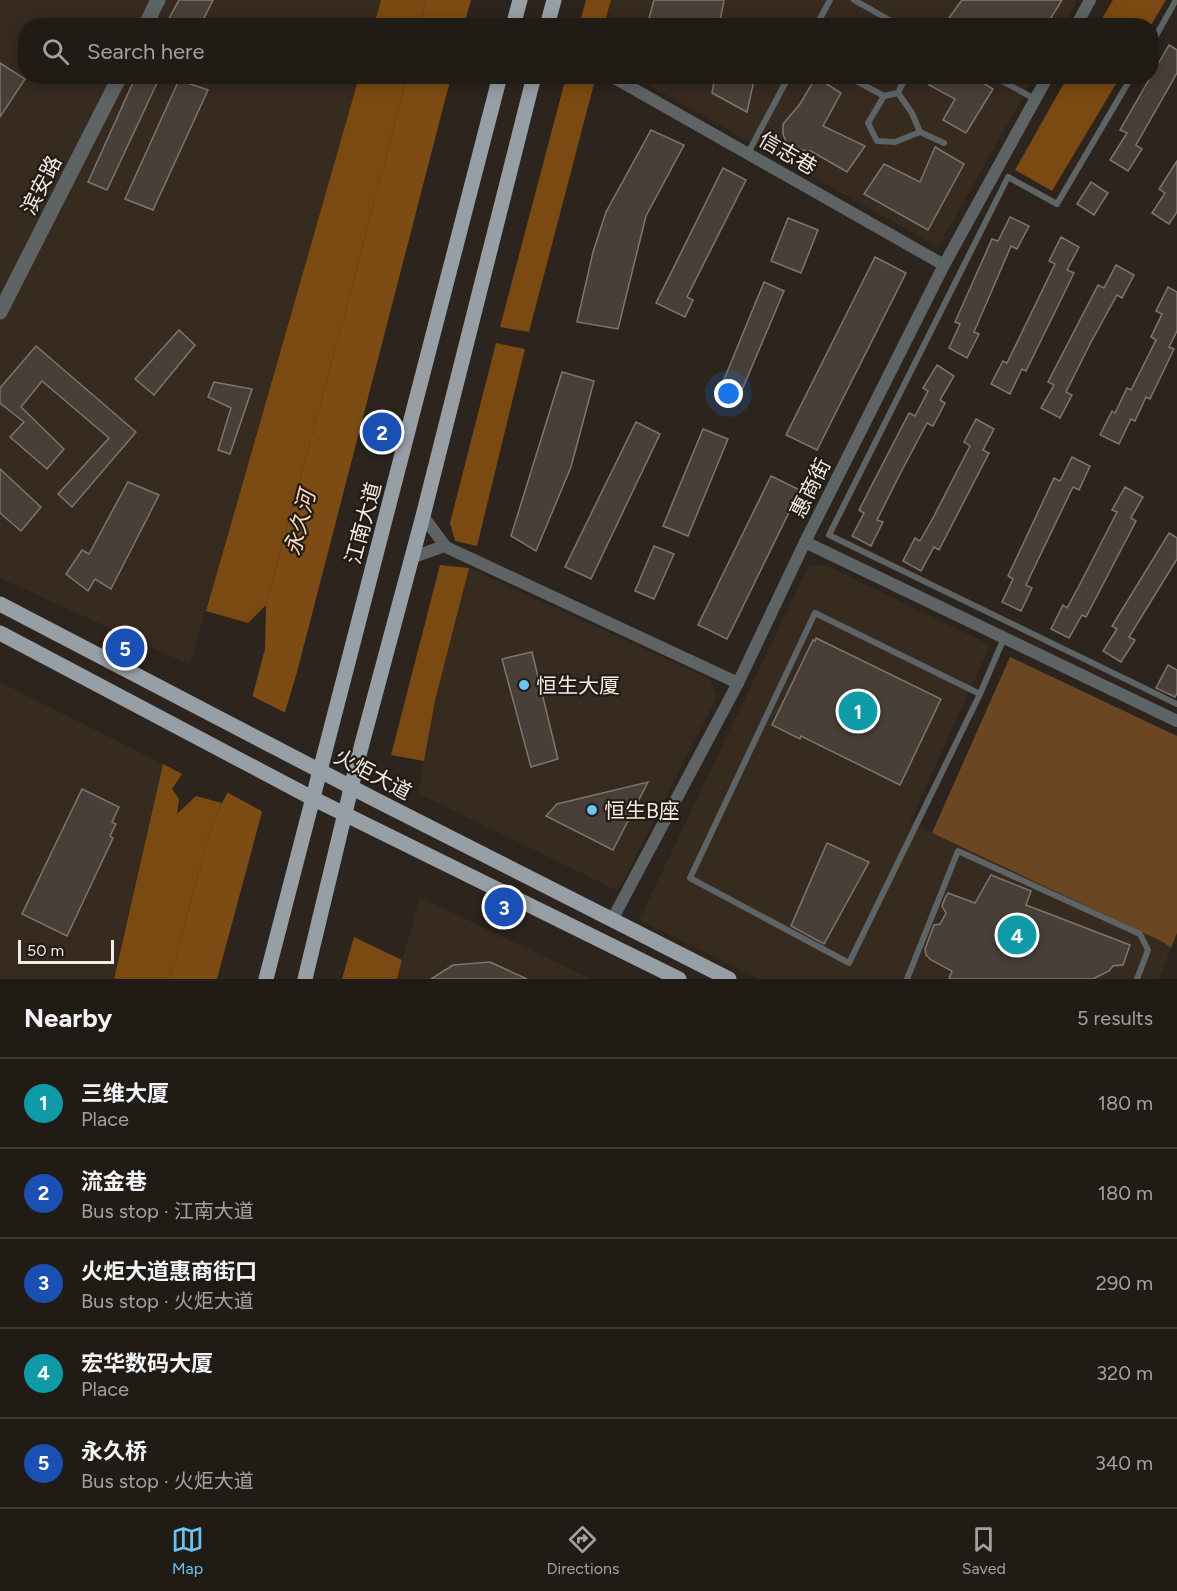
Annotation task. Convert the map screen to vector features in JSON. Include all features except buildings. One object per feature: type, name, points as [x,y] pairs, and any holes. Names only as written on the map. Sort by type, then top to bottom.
[{"type":"main road","points":[[515,18],[520,0]]},
{"type":"main road","points":[[550,18],[554,0]]},
{"type":"main road","name":"江南大道","points":[[266,979],[498,84]]},
{"type":"main road","points":[[305,979],[532,84]]},
{"type":"main road","name":"火炬大道","points":[[0,604],[285,753],[729,979]]},
{"type":"main road","points":[[0,633],[312,798],[679,979]]},
{"type":"street","points":[[149,18],[158,0]]},
{"type":"street","points":[[1080,18],[1090,0]]},
{"type":"street","name":"滨安路","points":[[0,312],[116,84]]},
{"type":"street","name":"信志巷","points":[[625,84],[945,265]]},
{"type":"street","name":"惠商街","points":[[612,920],[738,683],[804,542],[945,265],[1044,84]]},
{"type":"street","points":[[423,516],[444,546],[738,683]]},
{"type":"street","points":[[804,542],[1177,721]]},
{"type":"street","points":[[411,558],[444,546]]},
{"type":"lane","points":[[820,18],[830,0]]},
{"type":"lane","points":[[854,0],[886,18]]},
{"type":"lane","points":[[1159,30],[1176,0]]},
{"type":"lane","points":[[748,153],[785,84]]},
{"type":"lane","points":[[862,84],[884,96],[898,93]]},
{"type":"lane","points":[[898,93],[902,84]]},
{"type":"lane","points":[[1007,84],[1035,100]]},
{"type":"lane","points":[[1127,84],[1057,204],[1008,177],[830,535],[1177,704]]},
{"type":"lane","points":[[898,93],[912,113],[920,132],[944,143]]},
{"type":"lane","points":[[884,96],[868,123],[877,141],[895,142],[920,132]]},
{"type":"lane","points":[[980,694],[815,613],[690,879],[849,963],[980,694],[1004,637]]},
{"type":"lane","points":[[907,979],[958,851],[1140,934],[1148,950],[1137,979]]},
{"type":"shaded area","points":[[0,0],[381,0],[376,18],[18,18],[18,84],[357,84],[190,665],[0,578]]},
{"type":"shaded area","points":[[381,0],[426,0],[422,18],[376,18]]},
{"type":"shaded area","points":[[586,0],[611,0],[606,18],[581,18]]},
{"type":"shaded area","points":[[611,0],[1077,0],[1067,18],[606,18]]},
{"type":"shaded area","points":[[1113,0],[1166,0],[1155,18],[1102,18]]},
{"type":"shaded area","points":[[357,84],[405,84],[266,605],[248,623],[206,611]]},
{"type":"shaded area","points":[[564,84],[594,84],[529,332],[500,327]]},
{"type":"shaded area","points":[[647,84],[1030,84],[938,247]]},
{"type":"shaded area","points":[[1063,84],[1116,84],[1052,191],[1015,170]]},
{"type":"shaded area","points":[[496,343],[525,349],[477,546],[455,541],[450,523]]},
{"type":"shaded area","points":[[824,564],[990,645],[910,822],[1163,942],[1171,948],[1159,979],[760,979],[639,920],[808,567]]},
{"type":"shaded area","points":[[440,565],[469,568],[435,701],[424,761],[391,755]]},
{"type":"shaded area","points":[[469,568],[710,679],[717,697],[618,891],[418,793],[435,701]]},
{"type":"shaded area","points":[[1010,657],[1177,736],[1177,933],[1171,948],[1163,942],[932,833]]},
{"type":"shaded area","points":[[0,682],[163,764],[113,979],[0,979]]},
{"type":"shaded area","points":[[163,764],[182,774],[172,789],[179,799],[177,814],[196,796],[222,803],[210,831],[170,979],[114,979]]},
{"type":"shaded area","points":[[420,897],[591,979],[397,979]]},
{"type":"shaded area","points":[[354,937],[402,960],[397,979],[342,979]]},
{"type":"water","points":[[426,0],[471,0],[466,18],[422,18]]},
{"type":"water","name":"永久河","points":[[405,84],[449,84],[217,979],[170,979],[210,831],[235,779],[249,709],[265,649],[266,605]]},
{"type":"pier","points":[[250,695],[288,714],[265,813],[225,791],[233,778]]},
{"type":"place","name":"流金巷","points":[[382,432]]},
{"type":"place","name":"永久桥","points":[[125,648]]},
{"type":"place","name":"恒生大厦","points":[[524,685]]},
{"type":"place","name":"三维大厦","points":[[858,711]]},
{"type":"place","name":"恒生B座","points":[[592,810]]},
{"type":"place","name":"火炬大道惠商街口","points":[[504,907]]},
{"type":"place","name":"宏华数码大厦","points":[[1017,935]]}]
